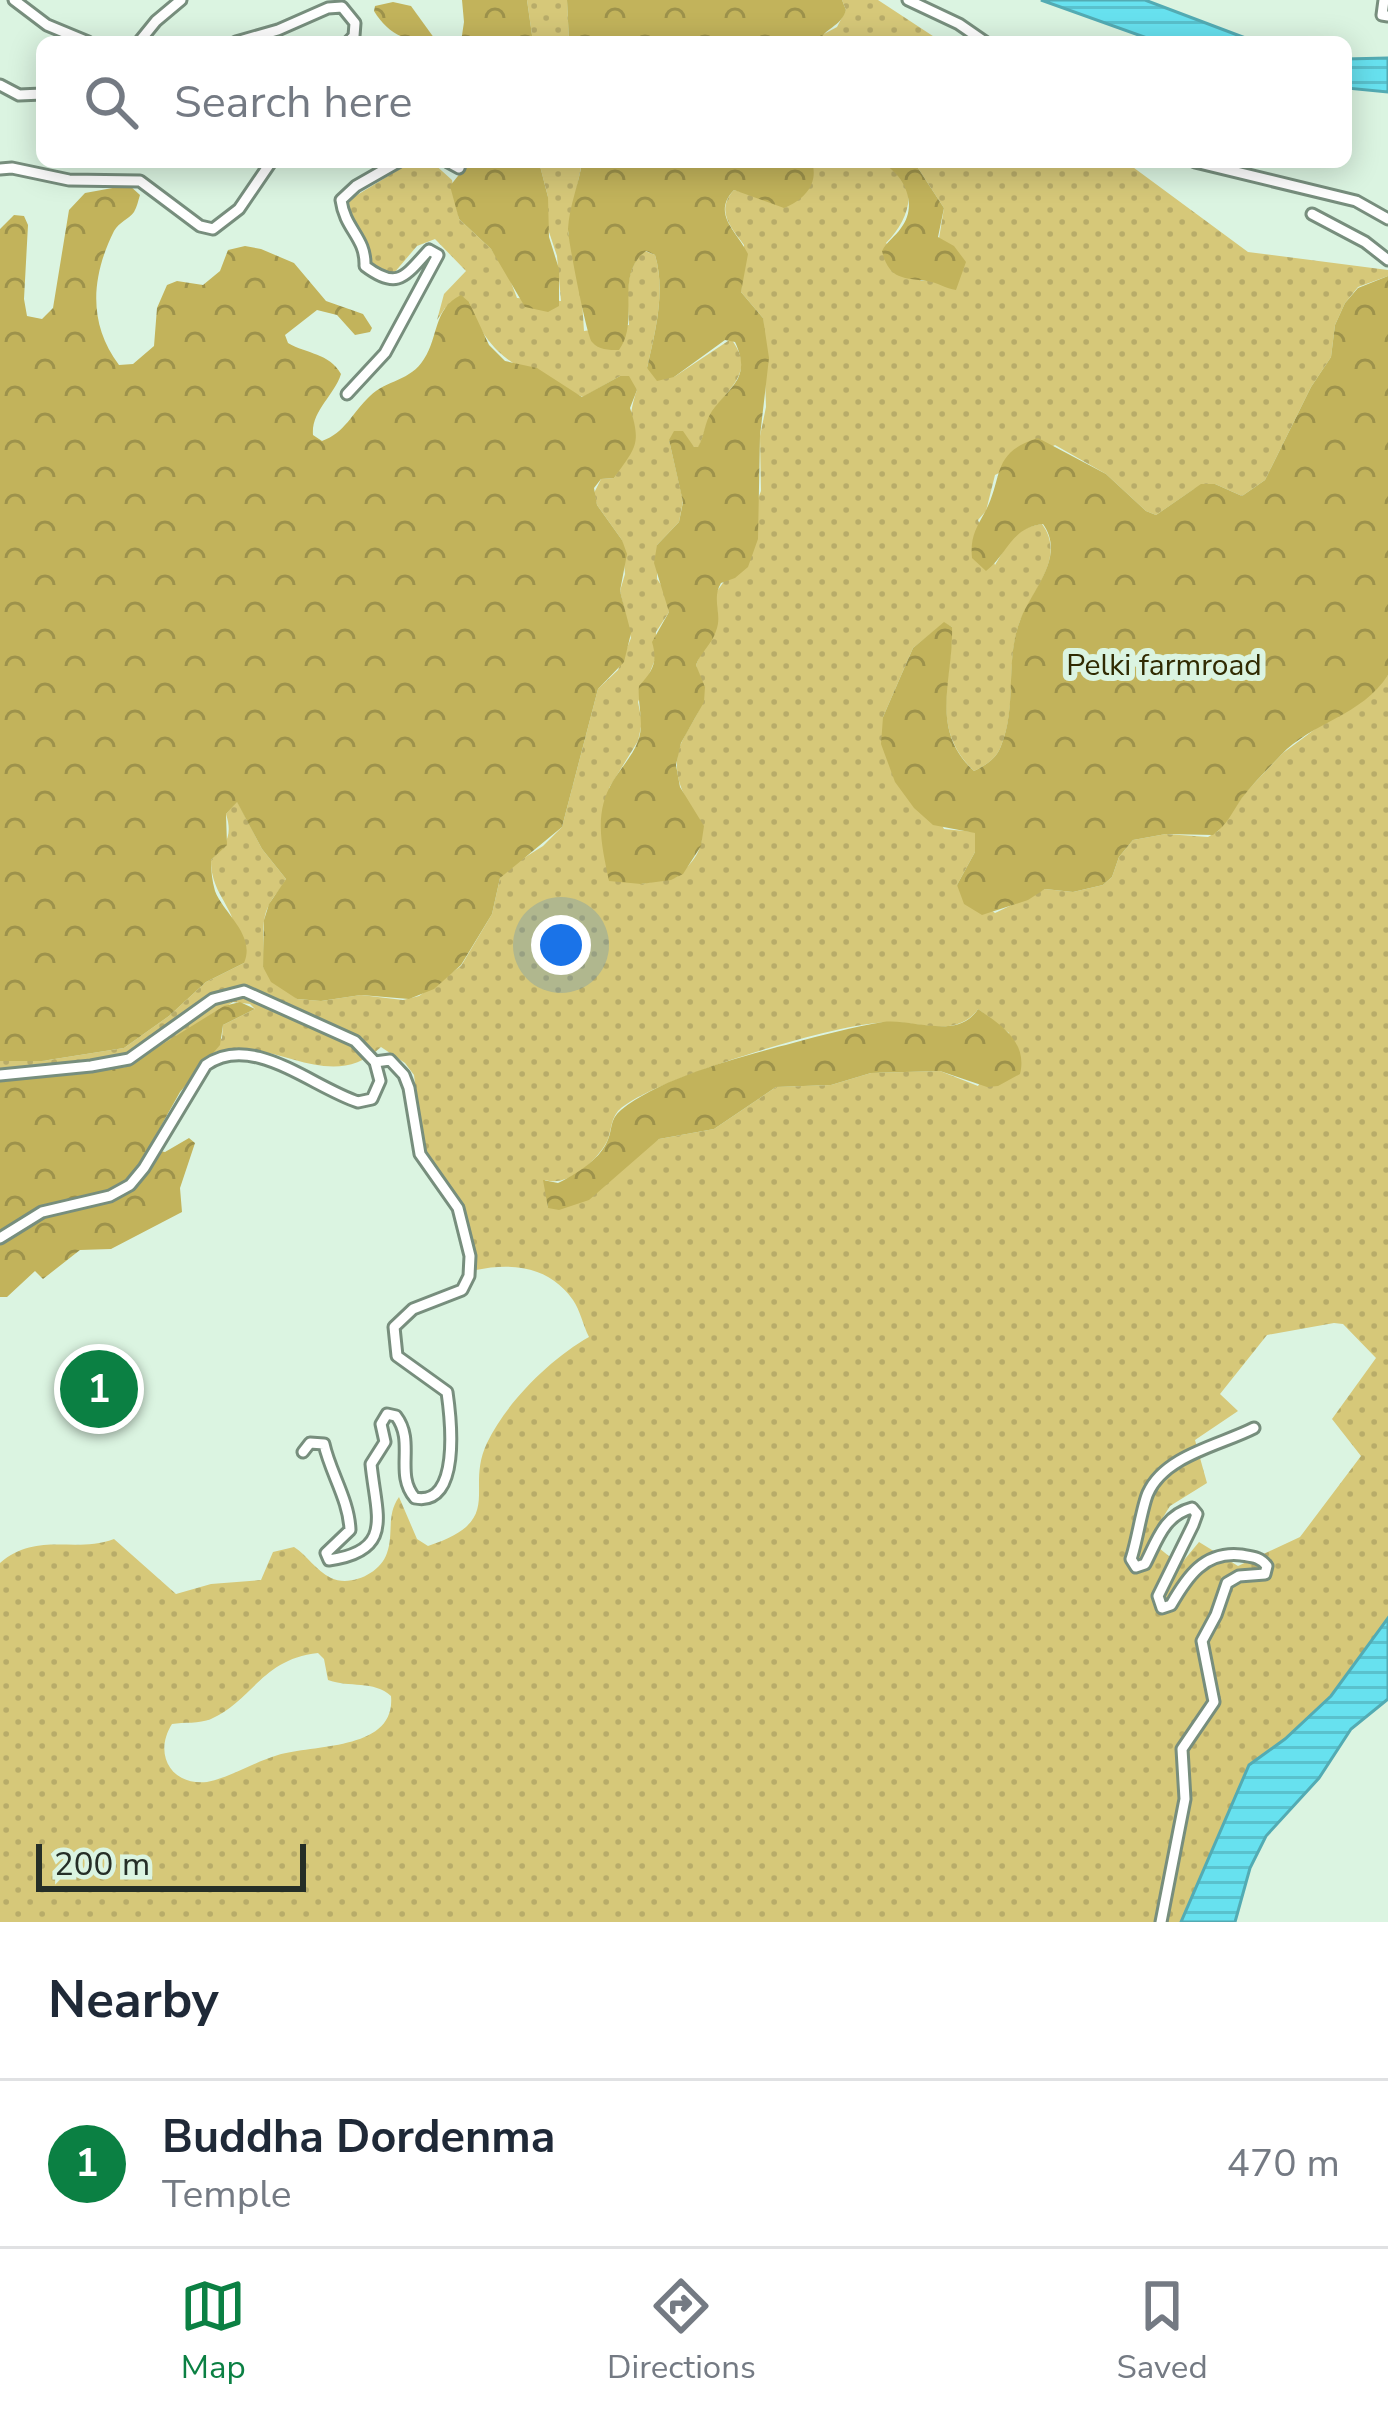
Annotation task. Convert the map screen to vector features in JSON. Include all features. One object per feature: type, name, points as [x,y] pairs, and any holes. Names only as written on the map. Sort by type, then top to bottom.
[{"type":"street","points":[[14,0],[47,25],[74,36]]},
{"type":"street","points":[[144,36],[182,0]]},
{"type":"street","points":[[908,0],[976,36]]},
{"type":"street","points":[[1384,0],[1382,15],[1388,16]]},
{"type":"street","points":[[257,36],[342,7],[355,23],[354,36]]},
{"type":"street","points":[[0,85],[19,95],[36,94]]},
{"type":"street","points":[[0,169],[69,180],[140,181],[200,226],[213,230],[239,209],[267,168]]},
{"type":"street","points":[[347,394],[385,353],[439,255],[429,250],[404,277],[393,280],[380,278],[365,266],[361,242],[343,220],[340,200],[388,168]]},
{"type":"street","points":[[1220,168],[1356,201],[1388,219]]},
{"type":"street","points":[[1312,214],[1357,237],[1388,260]]},
{"type":"street","points":[[0,1075],[128,1059],[212,999],[240,991],[256,993],[344,1034],[375,1062],[380,1088],[372,1099],[358,1102],[244,1052],[218,1056],[206,1065],[130,1185],[110,1196],[42,1212],[0,1238]]},
{"type":"street","points":[[303,1452],[310,1443],[324,1444],[326,1462],[346,1509],[350,1530],[326,1553],[329,1560],[361,1554],[375,1538],[377,1505],[371,1464],[385,1442],[381,1424],[387,1414],[396,1416],[404,1428],[404,1481],[415,1498],[429,1499],[438,1493],[448,1468],[447,1392],[401,1361],[393,1336],[396,1322],[406,1313],[462,1290],[469,1276],[470,1256],[458,1208],[420,1154],[404,1075],[390,1060],[375,1062]]},
{"type":"street","points":[[1162,1922],[1186,1799],[1182,1749],[1214,1702],[1202,1650],[1204,1634],[1227,1583],[1239,1576],[1265,1574],[1267,1566],[1260,1558],[1220,1555],[1192,1572],[1171,1605],[1162,1608],[1158,1596],[1198,1514],[1192,1508],[1182,1510],[1161,1530],[1145,1564],[1138,1568],[1131,1559],[1148,1492],[1163,1474],[1206,1447],[1254,1428]]},
{"type":"shaded area","points":[[527,0],[567,0],[569,36],[532,36]]},
{"type":"shaded area","points":[[842,0],[878,0],[933,36],[822,36],[837,27],[846,10]]},
{"type":"shaded area","points":[[401,168],[439,168],[452,180],[459,219],[491,249],[517,298],[561,301],[541,168],[581,168],[568,232],[581,285],[584,331],[629,325],[630,275],[645,251],[655,255],[660,283],[647,368],[674,377],[731,339],[738,350],[738,378],[711,415],[698,448],[669,440],[683,501],[679,522],[657,545],[657,579],[666,592],[669,612],[656,632],[656,657],[638,702],[642,722],[638,741],[609,788],[641,884],[677,877],[701,845],[697,819],[678,779],[678,752],[702,701],[704,688],[696,665],[716,627],[715,594],[761,491],[760,436],[766,407],[763,318],[741,292],[744,245],[725,212],[734,190],[749,194],[813,168],[891,168],[902,178],[908,199],[902,222],[886,243],[921,281],[932,281],[944,208],[918,168],[1134,168],[1248,252],[1388,270],[1388,276],[1358,287],[1345,303],[1335,325],[1331,357],[1265,480],[1242,496],[1215,484],[1194,489],[1156,515],[1106,474],[1055,445],[995,475],[986,511],[978,520],[995,565],[1013,538],[1033,526],[1042,524],[1051,550],[1044,576],[1018,627],[1009,717],[999,751],[974,771],[952,738],[946,703],[952,627],[944,623],[913,648],[883,717],[944,829],[975,832],[975,852],[957,885],[995,913],[1045,889],[1073,892],[1103,885],[1133,840],[1166,834],[1208,837],[1218,831],[1283,753],[1388,675],[1388,1618],[1331,1696],[1249,1765],[1181,1922],[0,1922],[0,1563],[14,1553],[42,1545],[114,1539],[176,1594],[211,1584],[261,1580],[273,1552],[294,1547],[331,1578],[364,1577],[387,1553],[399,1497],[417,1539],[428,1546],[467,1526],[478,1503],[481,1460],[495,1428],[530,1383],[589,1337],[573,1300],[553,1280],[517,1267],[476,1270],[460,1202],[423,1149],[414,1075],[381,1047],[361,1061],[340,1066],[254,1050],[210,1054],[222,1038],[223,1025],[255,1009],[233,1002],[136,1064],[0,1082],[0,1061],[42,1061],[124,1048],[206,982],[244,963],[231,915],[211,869],[211,860],[227,840],[226,814],[237,801],[262,849],[286,879],[266,912],[263,967],[297,999],[321,1001],[361,995],[403,1000],[419,996],[461,966],[492,914],[500,878],[562,827],[598,689],[618,670],[631,638],[620,591],[625,574],[622,540],[594,493],[601,479],[614,478],[620,468],[637,390],[620,376],[583,397],[529,372],[488,339],[469,302],[445,308],[437,320],[444,294],[466,271],[435,239],[417,246],[394,273],[382,274],[370,264],[349,200]],"holes":[[[978,1009],[1009,1033],[978,1086],[940,1071],[871,1073],[831,1085],[776,1087],[714,1129],[659,1139],[548,1208],[545,1180],[562,1180],[587,1166],[605,1145],[618,1111],[681,1078],[780,1045],[874,1023],[949,1026],[970,1018]],[[1343,1324],[1376,1358],[1332,1419],[1361,1456],[1300,1537],[1238,1566],[1199,1542],[1180,1565],[1149,1540],[1170,1506],[1207,1483],[1195,1440],[1238,1411],[1220,1394],[1267,1335]],[[318,1653],[328,1680],[377,1688],[391,1696],[389,1714],[381,1727],[350,1742],[278,1755],[207,1782],[184,1779],[169,1766],[164,1746],[172,1724],[211,1719],[284,1663]]]},
{"type":"green space","points":[[462,0],[527,0],[532,36],[462,36]]},
{"type":"green space","points":[[567,0],[842,0],[846,10],[823,36],[569,36]]},
{"type":"green space","points":[[393,2],[411,6],[433,36],[394,32],[374,11],[375,6]]},
{"type":"green space","points":[[464,168],[541,168],[548,197],[549,237],[559,269],[559,306],[548,312],[525,307],[491,249],[459,219],[450,186]]},
{"type":"green space","points":[[581,168],[814,170],[808,190],[784,208],[734,190],[725,207],[728,222],[748,254],[741,292],[763,318],[769,358],[760,436],[758,539],[748,567],[718,589],[716,631],[696,665],[705,687],[704,702],[681,743],[676,765],[680,787],[704,826],[701,846],[683,874],[641,884],[609,881],[601,818],[607,793],[638,741],[639,686],[653,666],[652,642],[669,612],[654,563],[657,545],[679,522],[683,502],[669,440],[674,431],[683,431],[698,447],[709,416],[737,381],[740,354],[735,342],[725,340],[674,377],[657,381],[647,368],[660,283],[655,255],[646,251],[631,273],[628,325],[619,350],[592,342],[568,229]]},
{"type":"green space","points":[[889,168],[918,168],[944,208],[938,237],[954,246],[966,262],[956,290],[904,278],[888,267],[882,251],[909,209],[906,190]]},
{"type":"green space","points":[[129,185],[140,195],[134,212],[116,228],[106,248],[96,300],[102,333],[119,365],[133,364],[154,346],[157,308],[167,285],[177,281],[203,285],[220,271],[228,250],[245,246],[294,263],[326,301],[363,314],[372,328],[355,335],[337,315],[317,310],[285,335],[288,343],[324,358],[341,374],[313,426],[313,435],[322,441],[343,428],[376,391],[419,366],[441,315],[461,295],[489,345],[505,361],[537,368],[582,397],[620,376],[629,376],[637,390],[630,408],[636,430],[634,446],[614,478],[601,479],[594,488],[597,505],[627,554],[620,591],[631,633],[624,662],[598,689],[562,827],[500,878],[492,914],[461,965],[434,989],[409,999],[361,995],[321,1001],[297,999],[271,982],[263,967],[264,920],[286,879],[262,849],[237,802],[226,814],[227,845],[211,860],[211,868],[219,900],[246,943],[244,963],[206,982],[124,1048],[42,1061],[0,1061],[0,229],[14,215],[24,216],[28,225],[24,299],[27,316],[42,319],[53,308],[69,210],[85,193]]},
{"type":"green space","name":"Pelki farmroad","points":[[1388,276],[1388,675],[1365,700],[1293,744],[1213,835],[1166,834],[1133,840],[1103,885],[1073,892],[1045,889],[1028,900],[982,915],[964,904],[957,885],[975,852],[975,833],[933,825],[914,808],[895,782],[881,744],[883,717],[913,648],[944,622],[952,627],[946,702],[951,738],[974,771],[999,751],[1009,714],[1016,634],[1051,548],[1043,524],[1023,530],[986,571],[972,558],[974,534],[1005,459],[1038,438],[1106,474],[1156,515],[1201,484],[1215,484],[1242,496],[1265,480],[1331,357],[1335,325],[1345,303],[1358,288]]},
{"type":"green space","points":[[240,1002],[255,1009],[223,1025],[220,1045],[180,1092],[148,1149],[165,1152],[189,1138],[195,1143],[180,1188],[182,1212],[111,1249],[80,1250],[43,1279],[35,1271],[7,1297],[0,1297],[0,1082],[126,1067],[224,1006]]},
{"type":"green space","points":[[978,1009],[1011,1036],[1020,1053],[1020,1074],[998,1086],[987,1087],[940,1071],[871,1073],[831,1085],[776,1087],[714,1129],[659,1139],[589,1200],[559,1210],[548,1208],[543,1180],[558,1183],[586,1166],[603,1149],[617,1114],[658,1087],[727,1061],[838,1031],[883,1022],[947,1026],[969,1019]]},
{"type":"water","points":[[1041,0],[1145,0],[1240,36],[1141,36]]},
{"type":"water","points":[[1388,58],[1388,92],[1352,89],[1352,59]]},
{"type":"water","points":[[1388,1618],[1388,1699],[1351,1729],[1319,1778],[1266,1836],[1250,1868],[1235,1922],[1181,1922],[1249,1765],[1331,1696]]},
{"type":"place","name":"Buddha Dordenma","points":[[99,1389]]}]
